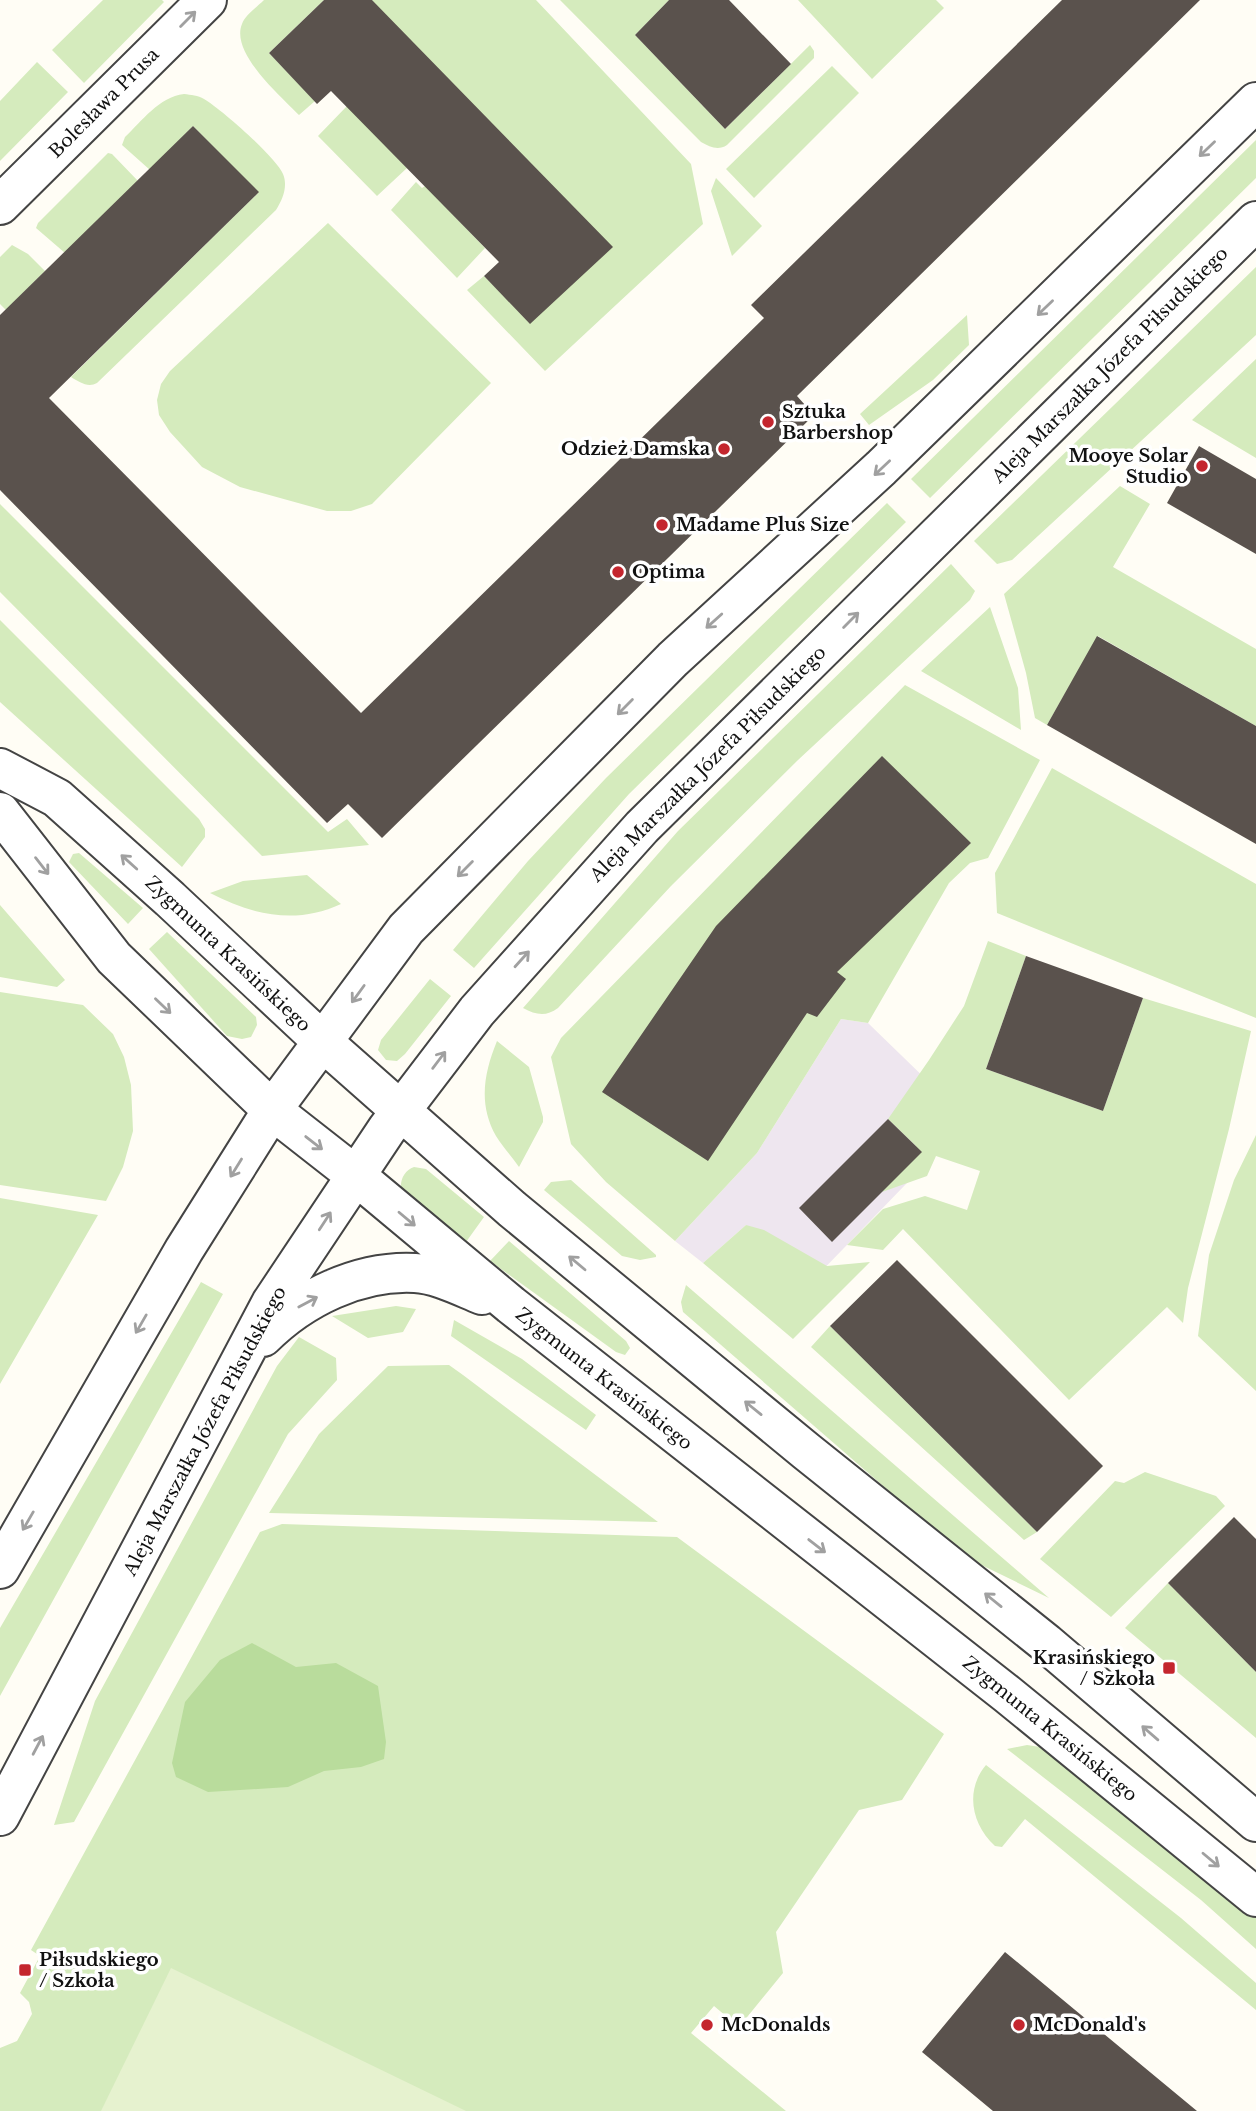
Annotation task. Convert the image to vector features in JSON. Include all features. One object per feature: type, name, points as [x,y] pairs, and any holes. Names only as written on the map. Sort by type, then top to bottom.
[{"type":"street","name":"Bolesława Prusa","points":[[0,205],[207,0]]},
{"type":"street","points":[[0,1569],[179,1257],[272,1110],[406,929],[673,659],[881,468],[1256,102]]},
{"type":"street","name":"Aleja Marszałka Józefa Piłsudskiego","points":[[0,1816],[271,1303],[355,1175],[486,999],[642,827],[1256,221]]},
{"type":"street","name":"Zygmunta Krasińskiego","points":[[0,768],[57,798],[323,1042],[512,1209],[806,1451],[1046,1643],[1256,1822]]},
{"type":"street","name":"Zygmunta Krasińskiego","points":[[0,812],[114,958],[272,1110],[355,1175],[510,1305],[1007,1694],[1256,1896]]},
{"type":"street","points":[[239,1363],[266,1334],[300,1305],[338,1287],[375,1275],[416,1273],[438,1278],[510,1305]]},
{"type":"shaded area","points":[[841,1019],[868,1023],[968,1120],[812,1281],[746,1225],[703,1263],[675,1241],[757,1153]]},
{"type":"green space","points":[[103,0],[164,2],[84,83],[52,50]]},
{"type":"green space","points":[[264,0],[324,0],[269,53],[315,101],[299,115],[259,73],[243,48],[240,35],[242,24],[248,14]]},
{"type":"green space","points":[[372,0],[536,0],[691,164],[703,224],[545,371],[467,290],[484,276],[530,323]]},
{"type":"green space","points":[[560,0],[669,0],[635,35],[725,129],[810,45],[814,58],[727,145],[714,148],[701,142]]},
{"type":"green space","points":[[798,0],[936,0],[944,8],[872,79]]},
{"type":"green space","points":[[37,62],[68,92],[0,161],[0,101]]},
{"type":"green space","points":[[832,66],[859,93],[754,198],[726,169]]},
{"type":"green space","points":[[184,94],[199,97],[212,104],[270,157],[283,174],[283,197],[276,210],[97,383],[84,384],[71,377],[258,193],[193,126],[150,170],[122,145],[125,137],[151,111],[167,100]]},
{"type":"green space","points":[[347,106],[407,168],[377,196],[318,136]]},
{"type":"green space","points":[[1256,140],[1256,178],[930,498],[911,479]]},
{"type":"green space","points":[[108,153],[138,181],[65,253],[36,228],[38,223]]},
{"type":"green space","points":[[716,178],[762,226],[732,256],[711,191]]},
{"type":"green space","points":[[416,182],[422,188],[425,186],[485,248],[457,278],[391,210]]},
{"type":"green space","points":[[328,223],[491,383],[372,504],[351,511],[327,511],[240,487],[202,467],[170,432],[159,415],[157,400],[161,384],[170,371]]},
{"type":"green space","points":[[12,245],[28,254],[45,271],[6,310],[0,304],[0,257]]},
{"type":"green space","points":[[1256,267],[1256,335],[1012,560],[997,564],[974,541]]},
{"type":"green space","points":[[967,315],[969,345],[933,380],[869,425],[860,414]]},
{"type":"green space","points":[[1256,359],[1256,458],[1192,420]]},
{"type":"green space","points":[[1120,486],[1150,504],[1113,567],[1256,649],[1256,726],[1098,636],[1047,725],[1035,718],[1026,673],[1004,594]]},
{"type":"green space","points":[[887,503],[906,522],[629,794],[474,968],[453,950],[528,861],[606,778]]},
{"type":"green space","points":[[0,504],[328,832],[347,819],[369,845],[262,856],[0,592]]},
{"type":"green space","points":[[951,564],[975,591],[970,600],[798,760],[671,886],[558,1008],[541,1014],[523,1008],[678,831]]},
{"type":"green space","points":[[990,607],[1018,688],[1021,730],[921,671]]},
{"type":"green space","points":[[0,620],[199,819],[205,829],[205,837],[182,867],[0,702]]},
{"type":"green space","points":[[905,685],[1040,760],[988,858],[970,863],[949,883],[868,1023],[841,1019],[757,1153],[675,1241],[606,1182],[571,1144],[551,1057],[561,1038]]},
{"type":"green space","points":[[1052,768],[1256,884],[1256,1018],[997,913],[995,873]]},
{"type":"green space","points":[[79,853],[143,908],[128,924],[69,862],[73,854]]},
{"type":"green space","points":[[307,875],[341,904],[307,914],[274,915],[242,907],[210,893],[243,881]]},
{"type":"green space","points":[[0,905],[65,980],[57,987],[0,977]]},
{"type":"green space","points":[[167,932],[256,1017],[257,1025],[251,1037],[242,1039],[227,1036],[149,949]]},
{"type":"green space","points":[[988,941],[1026,956],[986,1069],[1103,1111],[1143,998],[1251,1031],[1188,1288],[1183,1323],[1167,1307],[1069,1400],[903,1229],[883,1250],[847,1245],[883,1209],[925,1196],[967,1210],[980,1171],[936,1156],[927,1176],[882,1192],[916,1146],[888,1119],[964,1006]]},
{"type":"green space","points":[[430,979],[451,996],[405,1054],[397,1061],[386,1060],[378,1050],[381,1040]]},
{"type":"green space","points":[[0,992],[83,1005],[113,1034],[124,1057],[131,1085],[133,1131],[123,1167],[106,1201],[0,1185]]},
{"type":"green space","points":[[497,1041],[529,1067],[543,1117],[543,1122],[519,1167],[496,1136],[487,1112],[486,1077]]},
{"type":"green space","points":[[1256,1135],[1256,1391],[1198,1336],[1209,1255],[1234,1180]]},
{"type":"green space","points":[[414,1167],[426,1169],[484,1217],[466,1242],[401,1189],[404,1175]]},
{"type":"green space","points":[[571,1180],[656,1257],[640,1260],[622,1256],[544,1190],[551,1182]]},
{"type":"green space","points":[[0,1198],[98,1215],[0,1384]]},
{"type":"green space","points":[[746,1225],[764,1230],[827,1266],[870,1262],[793,1339],[703,1263]]},
{"type":"green space","points":[[509,1241],[626,1341],[630,1348],[625,1355],[616,1352],[490,1261]]},
{"type":"green space","points":[[201,1282],[223,1294],[0,1696],[0,1628]]},
{"type":"green space","points":[[686,1285],[1049,1598],[965,1557],[683,1312],[681,1302]]},
{"type":"green space","points":[[396,1306],[416,1309],[403,1332],[368,1338],[332,1316]]},
{"type":"green space","points":[[454,1320],[522,1359],[596,1415],[586,1430],[451,1336]]},
{"type":"green space","points":[[830,1326],[1037,1532],[1024,1540],[811,1347]]},
{"type":"green space","points":[[299,1337],[336,1358],[337,1380],[288,1434],[74,1822],[54,1825],[95,1701],[277,1366]]},
{"type":"green space","points":[[449,1365],[658,1522],[269,1513],[319,1434],[388,1366]]},
{"type":"green space","points":[[1145,1472],[1216,1496],[1225,1506],[1111,1617],[1040,1559],[1115,1481],[1124,1483]]},
{"type":"green space","points":[[282,1524],[677,1537],[944,1734],[902,1800],[859,1810],[776,1932],[783,1973],[739,2027],[714,2006],[691,2033],[786,2111],[0,2111],[0,2048],[17,2041],[32,2014],[29,2002],[20,1993],[40,1956],[31,1950],[260,1532]]},
{"type":"green space","points":[[1168,1583],[1256,1672],[1256,1738],[1125,1628]]},
{"type":"green space","points":[[252,1643],[296,1667],[336,1663],[378,1686],[386,1742],[384,1759],[361,1767],[324,1771],[288,1787],[208,1792],[176,1777],[172,1763],[185,1702],[220,1660]]},
{"type":"green space","points":[[1027,1745],[1047,1748],[1256,1915],[1256,1949],[1201,1900],[1007,1749]]},
{"type":"green space","points":[[986,1765],[1181,1918],[1256,1983],[1256,2010],[1025,1819],[1002,1847],[995,1846],[981,1828],[974,1807],[975,1785]]},
{"type":"green space","points":[[171,1968],[466,2111],[101,2111]]},
{"type":"building","points":[[324,0],[372,0],[613,247],[530,324],[484,276],[499,262],[331,91],[317,104],[269,53]]},
{"type":"building","points":[[669,0],[729,0],[791,64],[725,129],[635,35]]},
{"type":"building","points":[[1062,0],[1200,0],[797,396],[814,415],[382,838],[348,804],[327,823],[0,490],[0,315],[193,126],[259,192],[49,398],[361,713],[764,318],[751,305]]},
{"type":"building","points":[[1199,446],[1256,479],[1256,554],[1167,503]]},
{"type":"building","points":[[1097,636],[1256,726],[1256,844],[1047,725]]},
{"type":"building","points":[[882,756],[971,843],[837,972],[846,979],[817,1017],[807,1013],[708,1161],[602,1092],[716,926]]},
{"type":"building","points":[[1026,956],[1143,998],[1103,1111],[986,1069]]},
{"type":"building","points":[[888,1119],[922,1152],[832,1242],[799,1208]]},
{"type":"building","points":[[897,1260],[1103,1466],[1037,1532],[830,1326]]},
{"type":"building","points":[[1234,1517],[1256,1539],[1256,1672],[1168,1583]]},
{"type":"building","name":"McDonald's","points":[[1005,1952],[1197,2111],[993,2111],[922,2052]]},
{"type":"place","name":"Sztuka Barbershop","points":[[768,422]]},
{"type":"place","name":"Odzież Damska","points":[[724,449]]},
{"type":"place","name":"Mooye Solar Studio","points":[[1202,466]]},
{"type":"place","name":"Madame Plus Size","points":[[662,525]]},
{"type":"place","name":"Optima","points":[[618,572]]},
{"type":"place","name":"Krasińskiego / Szkoła","points":[[1169,1668]]},
{"type":"place","name":"Piłsudskiego / Szkoła","points":[[25,1970]]},
{"type":"place","name":"McDonalds","points":[[707,2025]]},
{"type":"place","name":"McDonald's","points":[[1019,2025]]}]
